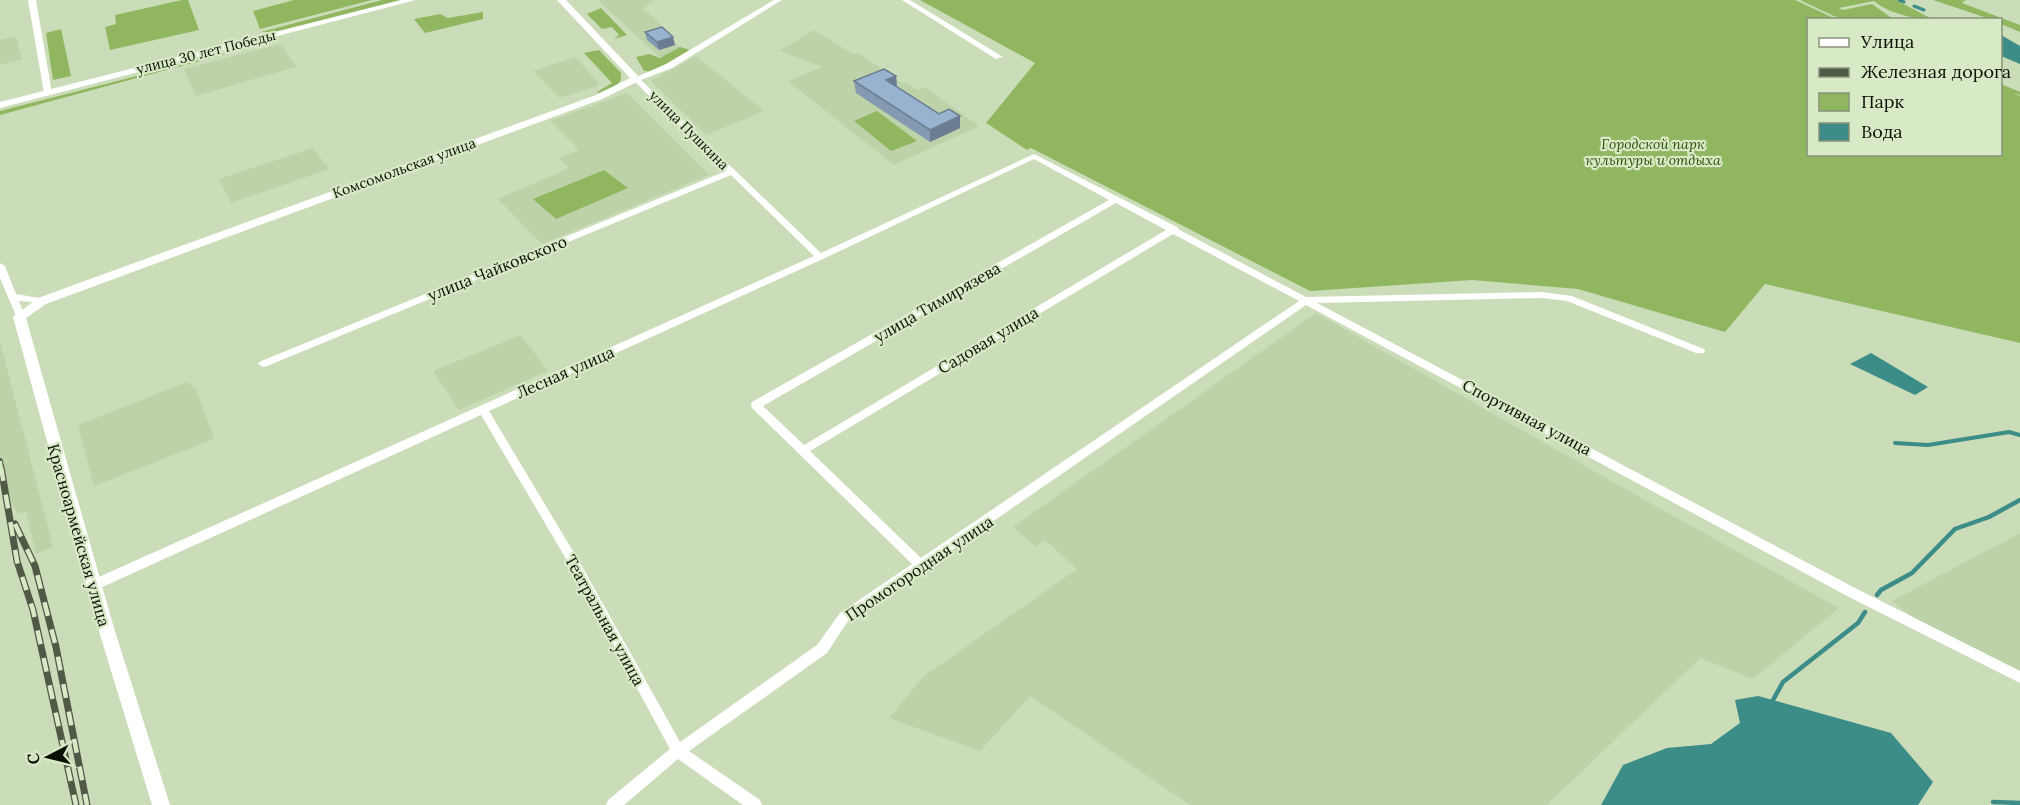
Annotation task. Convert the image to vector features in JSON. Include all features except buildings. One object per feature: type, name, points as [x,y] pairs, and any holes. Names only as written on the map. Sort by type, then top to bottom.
[{"type":"main road","name":"улица 30 лет Победы","points":[[0,105],[412,0]]},
{"type":"main road","name":"улица Пушкина","points":[[586,25],[636,79]]},
{"type":"main road","name":"Комсомольская улица","points":[[20,316],[42,301],[599,97],[636,79]]},
{"type":"main road","name":"Красноармейская улица","points":[[20,316],[49,432],[161,805]]},
{"type":"street","points":[[32,0],[48,93]]},
{"type":"street","name":"улица Пушкина","points":[[561,0],[586,25]]},
{"type":"street","name":"Комсомольская улица","points":[[636,79],[669,66],[779,0]]},
{"type":"street","points":[[905,0],[999,57]]},
{"type":"street","name":"улица Пушкина","points":[[636,79],[819,256]]},
{"type":"street","name":"Спортивная улица","points":[[1034,156],[1843,587],[2020,678]]},
{"type":"street","name":"Лесная улица","points":[[94,585],[1034,156]]},
{"type":"street","name":"улица Чайковского","points":[[263,364],[732,172]]},
{"type":"street","name":"улица Тимирязева","points":[[802,451],[756,405],[1117,199]]},
{"type":"street","name":"Садовая улица","points":[[802,451],[1174,229]]},
{"type":"street","name":"Красноармейская улица","points":[[0,266],[20,316]]},
{"type":"street","points":[[1307,300],[1542,295],[1569,298],[1700,351]]},
{"type":"street","points":[[12,297],[42,301]]},
{"type":"street","name":"Промогородная улица","points":[[613,805],[678,751],[822,649],[844,617],[1307,300]]},
{"type":"street","name":"Театральная улица","points":[[483,409],[579,571],[678,751],[755,805]]},
{"type":"street","points":[[802,451],[921,566]]},
{"type":"shaded area","points":[[598,0],[654,0],[643,8],[667,31],[662,33],[680,47],[660,58]]},
{"type":"shaded area","points":[[814,30],[853,54],[859,53],[903,84],[907,83],[917,90],[925,87],[979,126],[894,165],[788,81],[822,67],[780,51]]},
{"type":"shaded area","points":[[16,36],[22,59],[0,65],[0,40]]},
{"type":"shaded area","points":[[279,44],[296,67],[196,96],[184,69]]},
{"type":"shaded area","points":[[696,56],[764,111],[706,135],[651,81]]},
{"type":"shaded area","points":[[575,57],[599,83],[598,86],[559,98],[533,71]]},
{"type":"shaded area","points":[[627,93],[709,175],[542,244],[498,199],[569,168],[559,158],[579,150],[550,121]]},
{"type":"shaded area","points":[[313,148],[329,169],[231,203],[219,179]]},
{"type":"shaded area","points":[[1316,313],[1839,608],[1753,679],[1700,658],[1547,805],[1190,805],[1030,696],[980,751],[889,718],[924,676],[1077,569],[1045,540],[1036,547],[1013,527]]},
{"type":"shaded area","points":[[521,335],[548,371],[459,410],[433,371]]},
{"type":"shaded area","points":[[0,341],[53,547],[36,554],[26,511],[18,514],[0,485]]},
{"type":"shaded area","points":[[187,382],[196,389],[214,439],[94,486],[78,425]]},
{"type":"shaded area","points":[[2020,533],[2020,671],[1918,621],[1892,601]]},
{"type":"green space","points":[[188,0],[199,30],[110,50],[105,27],[116,24],[115,15]]},
{"type":"green space","points":[[294,0],[372,0],[260,29],[253,11]]},
{"type":"green space","points":[[382,0],[400,0],[274,32],[261,32]]},
{"type":"green space","name":"Городской парк культуры и отдыха","points":[[920,0],[1795,0],[1834,18],[1807,18],[1807,156],[2002,156],[2002,84],[2020,92],[2020,95],[2013,93],[2020,96],[2020,343],[1765,284],[1725,332],[1578,289],[1472,280],[1310,291],[1031,148],[1027,150],[986,123],[1035,63]]},
{"type":"green space","points":[[1800,0],[1896,0],[1930,18],[1916,18],[1900,14],[1874,1],[1839,8],[1843,10],[1872,4],[1892,18],[1838,18]]},
{"type":"green space","points":[[1933,0],[1966,0],[1962,3],[2002,18],[1987,18]]},
{"type":"green space","points":[[601,8],[627,35],[614,39],[619,35],[612,27],[602,29],[587,14]]},
{"type":"green space","points":[[483,12],[483,19],[425,33],[414,19],[440,14],[448,18]]},
{"type":"green space","points":[[2002,18],[2020,25],[2020,32],[2002,24]]},
{"type":"green space","points":[[61,29],[71,76],[53,80],[46,33]]},
{"type":"green space","points":[[274,41],[0,115],[0,111]]},
{"type":"green space","points":[[680,47],[690,50],[653,72],[644,71],[636,57],[649,54],[660,58]]},
{"type":"green space","points":[[599,50],[621,73],[621,80],[616,86],[598,93],[612,83],[584,53]]},
{"type":"green space","points":[[877,111],[917,141],[891,151],[854,121]]},
{"type":"green space","points":[[604,170],[628,188],[556,219],[533,199]]},
{"type":"water","points":[[2002,36],[2020,46],[2020,64],[2002,56]]},
{"type":"water","points":[[1871,353],[1928,387],[1915,395],[1850,364]]},
{"type":"water","points":[[1758,696],[1891,733],[1933,782],[1918,805],[1601,805],[1623,765],[1667,748],[1711,744],[1740,723],[1735,700]]},
{"type":"waterway","points":[[1899,0],[1904,2]]},
{"type":"waterway","points":[[1914,6],[1924,10]]},
{"type":"waterway","points":[[1895,443],[1928,445],[2009,432],[2020,435]]},
{"type":"waterway","points":[[1877,595],[1881,590],[1912,573],[1955,529],[1989,517],[2020,500]]},
{"type":"waterway","points":[[1773,700],[1783,682],[1858,623],[1865,612]]},
{"type":"waterway","points":[[1993,802],[2020,803]]},
{"type":"railway","points":[[0,461],[1,469]]},
{"type":"railway","points":[[1,467],[17,561],[33,610],[76,805]]},
{"type":"railway","points":[[15,524],[35,566],[56,647],[87,805]]}]
